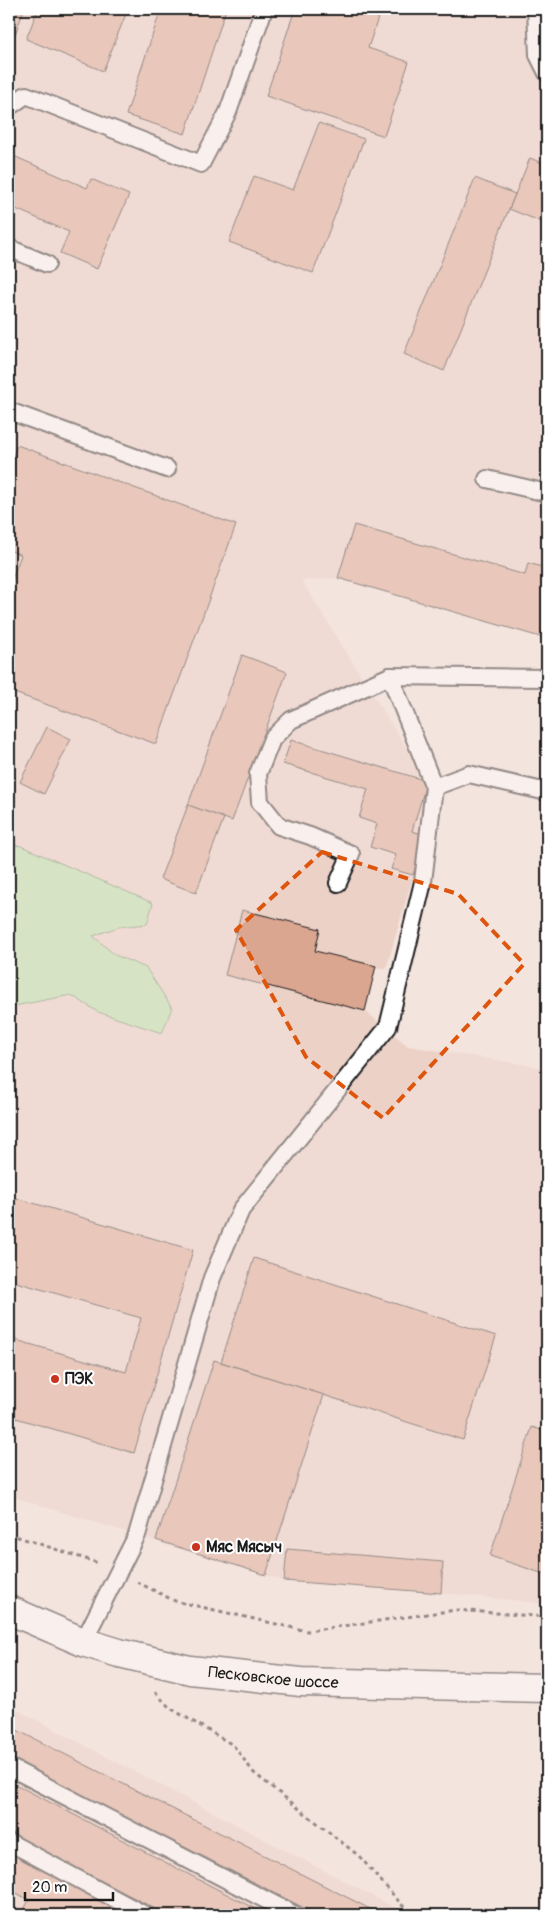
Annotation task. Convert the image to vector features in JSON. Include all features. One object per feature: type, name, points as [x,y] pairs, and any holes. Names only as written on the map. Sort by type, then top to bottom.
[{"type":"street","name":"Песковское шоссе","points":[[9,1610],[83,1642],[119,1653],[190,1670],[301,1682],[547,1688]]},
{"type":"lane","points":[[9,107],[26,95],[201,164],[228,112],[264,9]]},
{"type":"lane","points":[[536,9],[538,55],[547,73]]},
{"type":"lane","points":[[9,248],[47,264]]},
{"type":"lane","points":[[9,411],[167,469]]},
{"type":"lane","points":[[487,479],[547,493]]},
{"type":"lane","points":[[83,1642],[137,1535],[212,1278],[241,1210],[388,1027],[423,882],[434,786],[390,676]]},
{"type":"lane","points":[[338,883],[351,854],[310,836],[279,826],[260,802],[258,774],[272,739],[291,720],[390,676],[547,678]]},
{"type":"lane","points":[[434,786],[468,774],[547,792]]},
{"type":"lane","points":[[9,1767],[295,1915]]},
{"type":"lane","points":[[9,1842],[145,1915]]},
{"type":"path","points":[[9,1534],[90,1559],[175,1601],[307,1631],[456,1610],[547,1616]]},
{"type":"path","points":[[151,1687],[170,1708],[233,1745],[254,1773],[359,1856],[410,1915]]},
{"type":"highlighted area","points":[[322,852],[458,894],[524,964],[383,1118],[306,1057],[236,930]]},
{"type":"shaded area","points":[[9,9],[547,9],[547,639],[338,578],[302,581],[427,781],[425,835],[386,969],[376,967],[365,1011],[408,1046],[547,1068],[547,1604],[441,1593],[284,1581],[9,1496]]},
{"type":"shaded area","points":[[9,1705],[67,1736],[409,1915],[9,1915]]},
{"type":"green space","points":[[9,844],[21,846],[153,903],[147,924],[118,927],[93,936],[115,955],[146,968],[172,1008],[162,1033],[98,1012],[71,995],[9,1007]]},
{"type":"building","points":[[9,9],[24,9],[10,49],[9,48]]},
{"type":"building","points":[[38,9],[128,9],[103,71],[26,39]]},
{"type":"building","points":[[161,9],[226,9],[185,134],[126,115]]},
{"type":"building","points":[[295,9],[381,9],[368,48],[409,62],[384,136],[266,96]]},
{"type":"building","points":[[319,123],[364,139],[313,273],[229,242],[254,176],[293,190]]},
{"type":"building","points":[[9,154],[87,188],[91,179],[129,195],[97,269],[60,253],[69,232],[9,206]]},
{"type":"building","points":[[530,158],[547,165],[547,224],[509,209]]},
{"type":"building","points":[[475,178],[515,194],[444,371],[404,354]]},
{"type":"building","points":[[17,445],[236,525],[156,744],[9,691],[9,587],[21,555],[9,550],[9,467]]},
{"type":"building","points":[[354,525],[525,575],[528,563],[546,568],[543,580],[547,581],[547,639],[338,578]]},
{"type":"building","points":[[242,655],[287,672],[232,821],[188,805]]},
{"type":"building","points":[[47,727],[71,739],[44,794],[20,782]]},
{"type":"building","points":[[291,740],[427,781],[412,831],[425,835],[413,875],[391,869],[396,855],[370,847],[377,824],[359,818],[368,789],[283,764]]},
{"type":"building","points":[[188,805],[224,818],[196,893],[160,879]]},
{"type":"building","points":[[242,910],[320,929],[315,951],[376,966],[365,1011],[225,975]]},
{"type":"building","points":[[9,1196],[193,1250],[134,1453],[9,1416],[9,1338],[126,1372],[141,1318],[9,1280]]},
{"type":"building","points":[[254,1258],[496,1336],[463,1440],[221,1362]]},
{"type":"building","points":[[214,1360],[324,1395],[266,1575],[156,1540]]},
{"type":"building","points":[[532,1427],[547,1432],[547,1575],[490,1556]]},
{"type":"building","points":[[287,1549],[443,1562],[441,1593],[284,1581]]},
{"type":"building","points":[[9,1726],[382,1915],[318,1915],[9,1758]]},
{"type":"building","points":[[9,1781],[267,1915],[167,1915],[9,1833]]},
{"type":"building","points":[[9,1852],[117,1909],[114,1915],[21,1915],[29,1900],[9,1889]]},
{"type":"place","name":"ПЭК","points":[[55,1379]]},
{"type":"place","name":"Мяс Мясыч","points":[[196,1547]]}]
